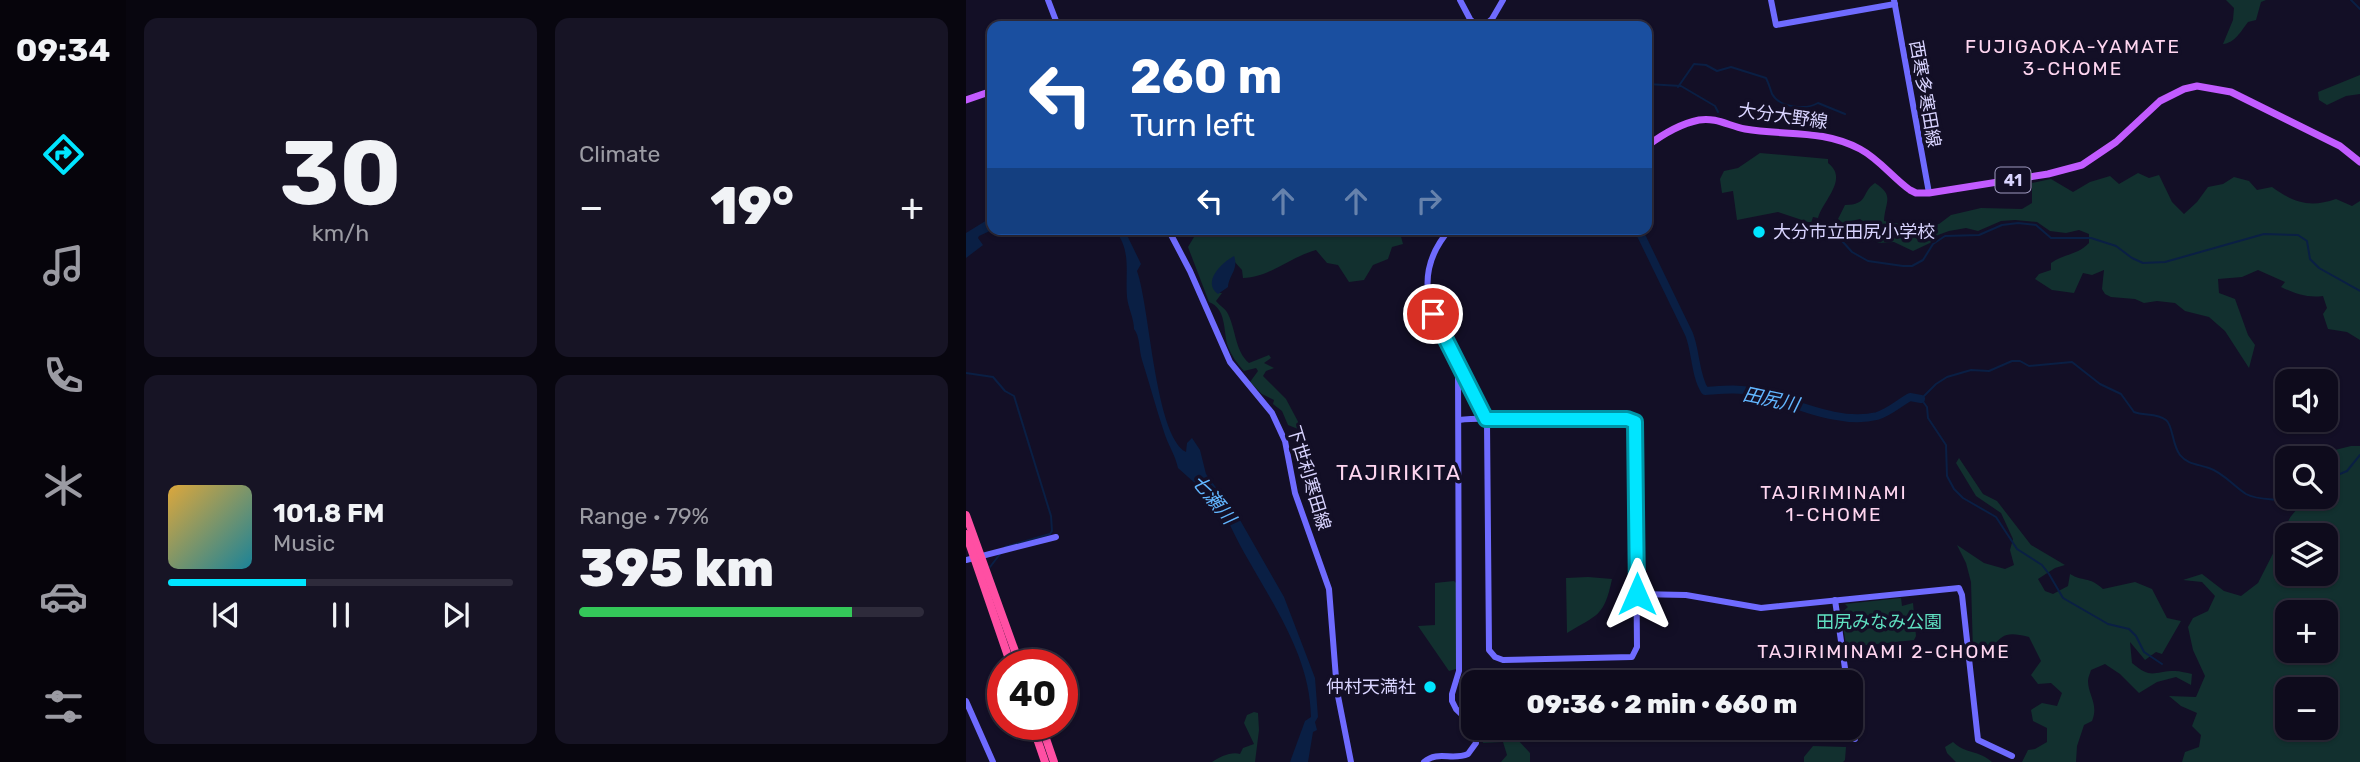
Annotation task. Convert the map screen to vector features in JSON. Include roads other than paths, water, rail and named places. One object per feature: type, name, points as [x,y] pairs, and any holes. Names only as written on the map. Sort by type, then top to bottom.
[{"type":"highway","points":[[966,515],[974,558],[1013,649]]},
{"type":"highway","points":[[966,534],[1005,649]]},
{"type":"highway","points":[[1037,740],[1045,762]]},
{"type":"highway","points":[[1046,740],[1054,762]]},
{"type":"main road","name":"41","points":[[1929,193],[2048,174],[2082,165],[2116,142],[2160,101],[2184,89],[2197,86],[2231,92],[2340,146],[2360,162]]},
{"type":"main road","points":[[966,100],[987,93]]},
{"type":"main road","name":"大分大野線","points":[[1652,143],[1678,126],[1704,119],[1718,120],[1748,130],[1812,134],[1863,150],[1910,190],[1929,193]]},
{"type":"street","points":[[1048,0],[1056,21]]},
{"type":"street","points":[[1460,0],[1472,21]]},
{"type":"street","points":[[1490,21],[1503,0]]},
{"type":"street","points":[[1772,0],[1776,25],[1894,2]]},
{"type":"street","name":"西寒多寒田線","points":[[1894,2],[1929,193]]},
{"type":"street","name":"下世利寒田線","points":[[1170,235],[1190,271],[1230,362],[1272,414],[1285,441],[1298,501],[1329,589],[1338,701],[1351,762]]},
{"type":"street","points":[[1446,235],[1431,258],[1426,289],[1433,314],[1486,419],[1487,637],[1490,652],[1503,660],[1631,658],[1637,647],[1634,421],[1627,419],[1486,419],[1459,420]]},
{"type":"street","points":[[1456,359],[1459,373],[1459,671],[1451,696],[1461,714]]},
{"type":"street","points":[[974,558],[1056,537]]},
{"type":"street","points":[[1637,594],[1686,595],[1760,608],[1954,588],[1961,590],[1978,740],[2012,756]]},
{"type":"street","points":[[1835,600],[1845,670]]},
{"type":"street","points":[[966,701],[991,762]]},
{"type":"street","points":[[966,707],[991,762]]},
{"type":"street","points":[[1424,762],[1435,755],[1459,758],[1468,754],[1476,740]]},
{"type":"water","points":[[987,220],[987,232],[978,238],[983,245],[966,258],[966,233]]},
{"type":"water","name":"七瀬川","points":[[1118,235],[1127,235],[1141,264],[1137,271],[1167,422],[1176,441],[1186,452],[1187,443],[1192,438],[1200,450],[1206,474],[1240,520],[1284,597],[1315,678],[1317,730],[1313,732],[1308,762],[1290,762],[1305,721],[1311,717],[1302,665],[1280,617],[1229,523],[1197,485],[1178,468],[1164,432],[1134,329],[1128,301],[1125,253]]},
{"type":"water","points":[[1234,256],[1235,268],[1228,287],[1218,294],[1212,284],[1215,273]]},
{"type":"waterway","points":[[2351,0],[2360,9]]},
{"type":"waterway","points":[[1678,87],[1694,64],[1706,65],[1717,71],[1731,67],[1766,78],[1772,94],[1787,105],[1800,107],[1818,103],[1845,114]]},
{"type":"waterway","points":[[1652,84],[1681,86],[1715,106],[1718,112]]},
{"type":"waterway","points":[[1843,242],[1852,252],[1868,261],[1912,266],[1923,260],[1933,244],[1945,236],[1979,235],[2002,225],[2018,223],[2036,225],[2051,238],[2091,238],[2116,246],[2143,263],[2165,262],[2264,234],[2298,235],[2307,241],[2310,259],[2319,268],[2360,291]]},
{"type":"waterway","name":"田尻川","points":[[1641,235],[1689,334],[1699,378],[1705,391],[1748,391],[1847,418],[1877,416],[1910,397],[1921,399]]},
{"type":"waterway","points":[[2162,664],[2144,652],[2129,629],[2108,624],[2063,598],[2042,565],[2017,549],[1996,517],[1963,498],[1954,489],[1947,476],[1946,445],[1928,418],[1927,407],[1921,399],[1947,377],[1971,370],[1989,371],[2012,361],[2020,361],[2029,366],[2072,362],[2100,384],[2121,394],[2134,412],[2159,416],[2166,420],[2177,451],[2186,461],[2214,470],[2246,494],[2275,500]]},
{"type":"waterway","points":[[966,373],[993,377],[1005,391],[1014,396],[1051,516],[1050,534],[1005,547]]},
{"type":"waterway","points":[[2338,475],[2347,471],[2360,455]]},
{"type":"waterway","points":[[990,567],[1000,554]]},
{"type":"place","name":"大分市立田尻小学校","points":[[1759,232]]},
{"type":"place","name":"仲村天満社","points":[[1430,687]]},
{"type":"district","name":"FUJIGAOKA-YAMATE 3-CHOME","points":[[2073,57]]},
{"type":"district","name":"TAJIRIKITA","points":[[1399,473]]},
{"type":"district","name":"TAJIRIMINAMI 1-CHOME","points":[[1834,503]]},
{"type":"district","name":"TAJIRIMINAMI 2-CHOME","points":[[1884,651]]},
{"type":"park label","name":"田尻みなみ公園","points":[[1879,622]]}]
